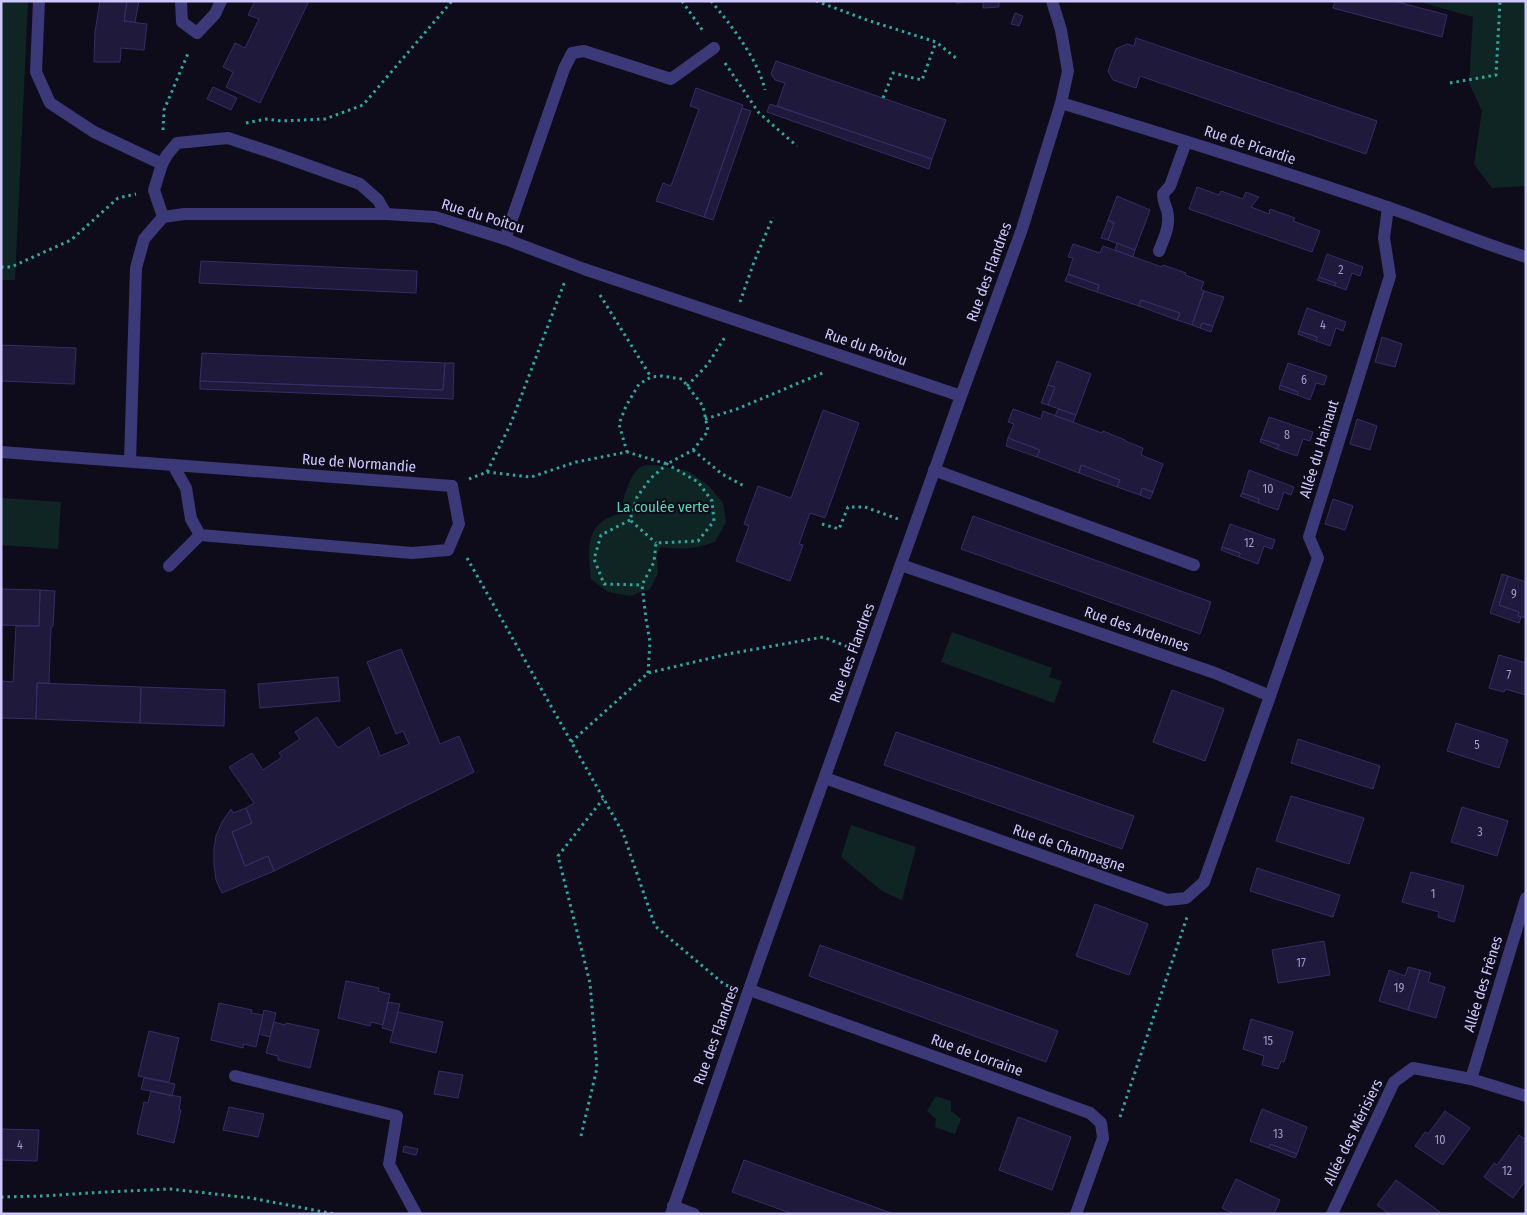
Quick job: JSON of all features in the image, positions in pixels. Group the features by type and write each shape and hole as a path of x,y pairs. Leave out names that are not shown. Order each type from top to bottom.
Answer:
{"street":[{"path":"38,1 36,72 50,103 94,132 162,164"},
{"path":"181,1 182,22 197,33 216,14 222,1"},
{"path":"1052,1 1061,30 1068,71 1062,103"},
{"path":"505,239 564,69 572,53 584,51 671,79 714,48"},
{"name":"Rue de Picardie","path":"1062,103 1388,207 1526,257"},
{"name":"Rue des Flandres","path":"672,1210 934,470 1022,229 1062,103"},
{"path":"130,461 136,268 144,239 163,217 154,190 162,164 177,143 228,138 360,184 378,200 386,214"},
{"path":"1159,251 1168,228 1163,194 1170,186 1186,142"},
{"name":"Allée du Hainaut","path":"1270,696 1318,558 1309,537 1390,276 1384,238 1388,207"},
{"name":"Rue du Poitou","path":"163,217 184,214 386,214 435,217 505,239 584,269 961,396"},
{"name":"Rue de Normandie","path":"1,452 452,486"},
{"path":"173,465 186,488 191,519 200,535"},
{"path":"934,470 1194,565"},
{"path":"169,566 200,535 412,553 448,550 459,524 452,486"},
{"name":"Rue des Ardennes","path":"901,565 1215,673 1270,696"},
{"path":"1186,898 1204,882 1270,696"},
{"name":"Rue de Champagne","path":"825,778 1167,900 1186,898"},
{"name":"Allée des Frênes","path":"1471,1079 1526,898"},
{"name":"Rue de Lorraine","path":"750,990 1090,1113 1101,1124"},
{"name":"Allée des Mérisiers","path":"1332,1214 1394,1082 1413,1068 1471,1079 1526,1096"},
{"path":"235,1076 397,1116 389,1164 416,1214"},
{"path":"1076,1214 1103,1138 1101,1124"},
{"path":"672,1210 694,1214"}],"path":[{"path":"228,138 240,124 266,119 282,121 325,119 363,106 452,1"},
{"path":"682,1 759,112 797,146"},
{"path":"711,1 735,31 765,90"},
{"path":"816,1 936,42 956,58"},
{"path":"1450,83 1496,75 1500,1"},
{"path":"162,164 164,110 197,33"},
{"path":"883,98 893,73 922,80 936,42"},
{"path":"1,267 10,267 71,240 118,198 154,190"},
{"path":"743,295 773,217"},
{"path":"488,472 511,423 572,264"},
{"path":"584,269 651,377"},
{"path":"688,386 708,364 735,320"},
{"path":"705,419 737,409 853,360"},
{"path":"627,452 619,424 626,406 639,384 651,377 662,376 682,379 703,406 708,431 693,450 667,464 650,479 637,497 630,520 601,535 594,560 604,584 642,584"},
{"path":"693,450 722,474 744,486"},
{"path":"452,486 488,472 531,477 576,462 627,452 667,464 698,482 712,501 714,521 698,540 656,543 630,520"},
{"path":"822,524 839,529 848,507 865,507 906,522"},
{"path":"454,536 623,833 655,926 725,985 750,990"},
{"path":"648,673 650,642 642,584 654,562 656,543"},
{"path":"571,742 648,673 728,654 823,636 869,655"},
{"path":"581,1136 596,1068 590,983 558,856 603,799"},
{"path":"1101,1124 1120,1117 1187,919 1186,898"},
{"path":"1,1196 42,1196 170,1189 251,1198 335,1214"}],"green space":[{"path":"1,1 28,1 15,280 1,280"},
{"path":"1417,1 1526,1 1526,186 1492,188 1474,164 1482,111 1469,83 1473,17"},
{"name":"La coulée verte","path":"655,465 688,471 709,486 723,503 726,522 715,542 688,548 661,547 657,553 658,573 650,589 630,596 608,592 591,579 589,548 594,530 608,518 620,514 627,487 638,469 644,466"},
{"path":"1,498 61,502 58,549 1,545"},
{"path":"952,632 1052,668 1049,677 1062,681 1054,703 941,662"},
{"path":"851,825 916,847 902,900 882,891 841,857"},
{"path":"936,1096 951,1101 951,1111 961,1119 955,1134 935,1127 936,1119 927,1111"}],"building":[{"path":"100,1 127,1 124,21 147,24 144,50 121,48 120,62 94,62 95,32"},
{"path":"127,1 139,1 135,22 124,21"},
{"path":"255,1 309,1 260,103 226,87 233,72 223,67 235,43 245,48 259,19 248,15"},
{"path":"956,1 999,1 999,7 983,8 983,2 956,3"},
{"path":"1335,1 1394,1 1447,15 1442,37 1333,8"},
{"path":"1015,13 1023,16 1019,26 1011,24"},
{"path":"1136,38 1377,121 1366,154 1140,76 1136,88 1113,80 1108,71 1116,49 1127,44 1134,46"},
{"path":"776,61 946,120 932,159 777,106 785,83 775,80 771,74"},
{"path":"213,87 237,98 231,110 207,99"},
{"path":"696,88 743,105 704,217 656,201 663,183 671,186 699,109 690,106"},
{"path":"770,104 932,159 929,169 767,112"},
{"path":"742,108 751,111 713,220 704,217"},
{"path":"1197,187 1219,195 1221,191 1243,199 1246,192 1259,197 1251,207 1269,214 1270,209 1295,218 1293,221 1320,231 1312,252 1189,209"},
{"path":"1117,196 1150,210 1135,250 1108,240 1114,223 1108,220"},
{"path":"1108,220 1114,223 1108,240 1101,238"},
{"path":"1117,243 1135,250 1133,257 1115,250"},
{"path":"1073,244 1100,253 1103,246 1162,267 1163,265 1186,273 1185,275 1204,282 1201,289 1204,291 1192,325 1177,320 1180,313 1141,300 1139,306 1097,292 1099,285 1068,274 1073,258 1068,257"},
{"path":"1327,254 1363,267 1360,276 1352,273 1346,290 1335,286 1336,283 1319,277"},
{"path":"201,261 417,271 416,293 199,283"},
{"path":"1068,274 1099,285 1097,292 1065,281"},
{"path":"1319,277 1336,283 1335,286 1317,280"},
{"path":"1204,291 1224,297 1213,326 1202,323 1200,328 1192,325"},
{"path":"1141,300 1180,313 1177,320 1139,306"},
{"path":"1307,308 1346,322 1343,331 1336,328 1330,346 1316,341 1317,337 1299,331"},
{"path":"1202,323 1213,326 1211,332 1200,328"},
{"path":"1299,331 1317,337 1316,341 1298,334"},
{"path":"1382,337 1402,344 1395,367 1375,362"},
{"path":"1,345 76,348 74,384 1,381"},
{"path":"202,353 445,363 443,390 200,381"},
{"path":"1057,361 1091,374 1076,415 1048,405 1055,387 1048,385"},
{"path":"445,363 454,363 453,399 200,389 200,381 443,390"},
{"path":"1288,363 1327,376 1324,385 1316,383 1310,400 1297,395 1298,392 1280,385"},
{"path":"1048,385 1055,387 1048,405 1041,403"},
{"path":"1280,385 1298,392 1297,395 1279,389"},
{"path":"1013,409 1041,419 1043,411 1102,433 1103,431 1143,448 1141,455 1163,464 1153,492 1142,488 1140,495 1117,487 1120,480 1081,465 1079,473 1037,457 1040,450 1008,438 1014,424 1008,422"},
{"path":"1058,409 1076,415 1073,422 1055,416"},
{"path":"823,410 859,423 825,518 810,513 799,544 803,545 790,581 736,561 749,526 744,524 758,486 791,498"},
{"path":"1269,417 1313,432 1310,441 1303,439 1297,456 1277,449 1279,445 1261,439"},
{"path":"1357,419 1377,426 1370,450 1350,444"},
{"path":"1008,438 1040,450 1037,457 1006,446"},
{"path":"1261,439 1279,445 1277,449 1260,442"},
{"path":"1081,465 1120,480 1117,487 1079,473"},
{"path":"1249,470 1294,487 1291,495 1284,492 1278,510 1258,503 1259,499 1242,493"},
{"path":"1142,488 1153,492 1150,499 1140,495"},
{"path":"1242,493 1259,499 1258,503 1240,496"},
{"path":"1333,499 1353,506 1345,530 1325,524"},
{"path":"973,516 1211,602 1200,634 961,549"},
{"path":"1230,524 1275,540 1272,549 1264,546 1258,564 1239,557 1240,553 1222,547"},
{"path":"1222,547 1240,553 1239,557 1221,550"},
{"path":"1502,574 1508,576 1499,605 1519,612 1518,616 1521,617 1519,623 1490,613"},
{"path":"1508,576 1526,582 1526,618 1518,616 1519,612 1499,605"},
{"path":"1,589 40,590 39,626 1,625"},
{"path":"40,590 55,591 53,626 51,627 49,683 37,683 36,719 1,718 1,681 13,682 16,626 39,626"},
{"path":"401,649 440,744 459,736 474,772 274,871 268,856 245,866 232,832 252,823 246,808 254,803 229,767 252,753 263,770 282,757 279,753 300,739 295,732 317,717 338,748 369,727 380,756 409,744 403,731 396,734 367,662"},
{"path":"1499,655 1526,663 1526,695 1505,689 1504,692 1489,688"},
{"path":"338,677 340,701 260,708 258,684"},
{"path":"37,683 141,687 140,723 36,719"},
{"path":"141,687 225,690 224,726 140,723"},
{"path":"1172,690 1224,709 1205,761 1153,742"},
{"path":"1456,723 1508,740 1499,768 1447,751"},
{"path":"896,732 1134,816 1122,849 884,765"},
{"path":"1298,739 1380,766 1373,789 1291,763"},
{"path":"1291,796 1364,818 1349,864 1276,841"},
{"path":"1462,807 1508,821 1497,856 1451,842"},
{"path":"246,808 252,823 232,832 245,866 268,856 274,871 222,893 216,880 214,865 216,836 222,822 231,809 233,813"},
{"path":"1257,868 1340,895 1333,917 1250,891"},
{"path":"1411,872 1464,886 1454,922 1438,917 1439,912 1402,902"},
{"path":"1095,904 1148,924 1129,975 1076,956"},
{"path":"1324,941 1330,975 1278,983 1272,950"},
{"path":"820,945 1058,1031 1046,1062 809,976"},
{"path":"1408,967 1420,970 1408,1010 1379,1001 1389,970 1405,976"},
{"path":"1420,970 1431,973 1428,982 1445,987 1436,1018 1408,1010"},
{"path":"346,981 379,988 378,991 390,994 383,1025 371,1022 370,1026 338,1018"},
{"path":"388,1002 400,1004 393,1031 382,1028"},
{"path":"219,1003 252,1010 251,1013 263,1015 256,1047 244,1044 243,1048 211,1040"},
{"path":"264,1010 276,1013 270,1037 259,1034"},
{"path":"398,1012 443,1022 436,1053 390,1042"},
{"path":"1251,1019 1293,1032 1284,1062 1281,1061 1278,1069 1262,1065 1264,1056 1243,1049"},
{"path":"274,1022 319,1030 310,1068 278,1060 278,1056 266,1053"},
{"path":"149,1031 179,1038 169,1082 138,1076"},
{"path":"439,1071 463,1075 458,1098 434,1094"},
{"path":"144,1078 175,1084 172,1096 141,1089"},
{"path":"151,1091 181,1097 179,1110 181,1110 174,1143 137,1134 144,1102 148,1103"},
{"path":"229,1107 264,1114 258,1137 223,1130"},
{"path":"1262,1109 1307,1127 1297,1154 1270,1144 1269,1148 1250,1141"},
{"path":"1445,1111 1470,1128 1443,1165 1415,1146 1425,1132 1428,1134"},
{"path":"1018,1117 1071,1137 1052,1190 999,1170"},
{"path":"1,1129 39,1130 37,1161 1,1160"},
{"path":"1519,1135 1526,1140 1526,1180 1513,1198 1484,1177 1494,1163 1497,1165"},
{"path":"1270,1144 1297,1154 1295,1158 1269,1148"},
{"path":"404,1146 418,1149 416,1155 403,1152"},
{"path":"744,1160 894,1214 793,1214 732,1192"},
{"path":"1236,1179 1280,1200 1274,1214 1234,1214 1222,1208"},
{"path":"1396,1180 1440,1212 1439,1214 1389,1214 1377,1205"}]}
